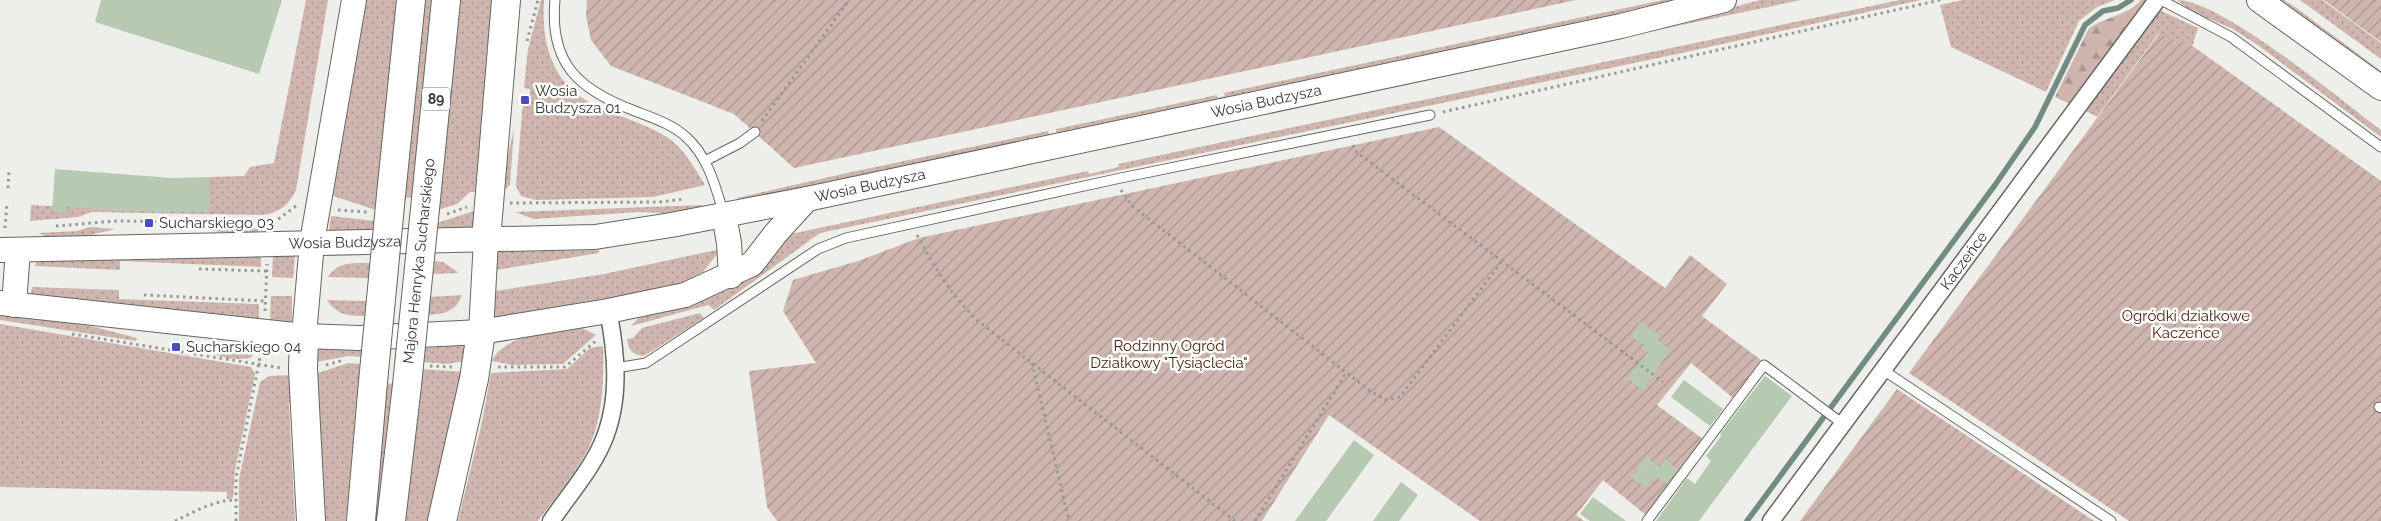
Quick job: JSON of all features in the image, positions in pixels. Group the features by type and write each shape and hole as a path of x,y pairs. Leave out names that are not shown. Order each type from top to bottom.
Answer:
{"highway":[{"name":"89","path":"360,521 411,0"},
{"name":"Majora Henryka Sucharskiego","path":"392,521 446,0"},
{"path":"486,240 506,0"},
{"path":"442,521 474,379 481,332"},
{"path":"304,336 303,369 311,521"}],"street":[{"path":"304,336 312,242 354,0"},
{"name":"Wosia Budzysza","path":"9,239 268,229 312,242 595,237 721,205 807,198 1612,28 1724,0"},
{"name":"Kaczeńce","path":"1771,521 1839,422 1883,370 2157,0"},
{"path":"2259,0 2381,88"},
{"name":"Wosia Budzysza","path":"7,304 304,336 358,338 481,332 685,295 731,276 752,264 807,198"},
{"path":"721,205 729,243 731,276"},
{"path":"7,304 9,239"},
{"path":"481,332 486,240"},
{"path":"551,521 603,443 612,406 616,368 608,310"}],"lane":[{"path":"556,0 554,16 556,41 564,61 575,77 590,90 611,102 668,124 686,137 705,161 721,205"},
{"path":"2161,0 2231,38 2381,147"},
{"path":"616,368 646,363 818,249 846,238 1347,130 1430,115"},
{"path":"705,161 740,143 755,132"},
{"path":"1647,521 1764,365 1839,422"},
{"path":"1883,370 2111,521"}],"path":[{"path":"527,43 538,0"},
{"path":"755,132 849,0"},
{"path":"1430,115 1940,0"},
{"path":"1347,130 1355,151 1663,382"},
{"path":"8,188 9,171"},
{"path":"1116,179 1131,205 1346,372 1386,400 1400,397 1502,261"},
{"path":"507,204 659,202 721,205"},
{"path":"7,203 9,239"},
{"path":"236,521 236,478 260,366 268,229 300,203"},
{"path":"47,226 116,221 224,222"},
{"path":"912,225 943,280 958,301 978,321 1234,521"},
{"path":"0,228 9,239"},
{"path":"136,295 265,301"},
{"path":"1032,363 1069,521"},
{"path":"1255,521 1346,372"},
{"path":"175,521 200,509 227,500 236,500"}],"green space":[{"path":"306,0 328,0 296,190 283,207 263,215 92,212 78,217 30,221 31,205 169,212 209,212 209,177 244,176 250,167 274,163"},
{"path":"367,0 398,0 376,210 333,196"},
{"path":"424,0 433,0 412,198 405,197"},
{"path":"458,0 493,0 479,192 470,192 457,204 438,210"},
{"path":"541,0 544,0 545,34 548,49 560,76 570,88 598,107 663,134 686,155 705,185 653,197 536,200 521,196 516,186 523,101 529,101 530,89 524,88 528,49"},
{"path":"587,0 1576,0 794,168 734,114 611,66 591,40 586,16"},
{"path":"1663,0 1691,0 1014,145 742,200 737,198 1048,131 1049,134 1056,133 1056,129 1217,95 1217,98 1225,96 1224,93"},
{"path":"1760,0 1801,0 1414,81 1716,12"},
{"path":"1900,0 1921,0 1677,54 820,233 714,310 708,305 631,326 642,314 700,299 728,289 739,281 781,236 1088,171 1089,174 1119,167 1118,164"},
{"path":"1963,0 2115,0 2097,7 2079,21 2046,92 1951,47 1940,5"},
{"path":"2141,0 2147,0 2072,105 2055,97 2089,28 2123,13"},
{"path":"2177,0 2197,4 2250,33 2381,130 2381,137 2259,46 2233,29 2191,11"},
{"path":"2278,0 2284,0 2295,7 2381,71 2381,76"},
{"path":"2300,0 2322,0 2381,43 2381,59"},
{"path":"2324,0 2381,0 2381,42"},
{"path":"2159,10 2198,28 2192,47 2158,34 2097,117 2086,111"},
{"name":"Ogródki działkowe Kaczeńce","path":"2159,34 2194,47 2381,181 2381,521 2129,521 1909,373"},
{"name":"Rodzinny Ogród Działkowy \"Tysiąclecia\"","path":"1439,127 1665,288 1690,255 1727,284 1702,316 1761,360 1733,398 1691,363 1657,405 1703,439 1647,516 1603,480 1576,515 1584,521 1480,521 1329,415 1262,521 777,521 767,507 749,371 816,363 783,311 793,280 858,261 919,238"},
{"path":"514,128 510,185 504,190 502,182"},
{"path":"703,205 698,210 683,214 638,212 534,219 515,212"},
{"path":"474,211 473,228 436,229 437,223"},
{"path":"331,216 375,221 374,230 329,230"},
{"path":"90,227 115,229 66,239 47,237 39,233 77,231"},
{"path":"200,228 259,229 258,233 220,232"},
{"path":"721,249 703,272 682,283 660,290 560,309 493,318 496,291 604,274"},
{"path":"599,250 599,253 496,270 496,252"},
{"path":"261,256 261,267 120,261 120,270 35,266 37,260"},
{"path":"273,256 295,256 293,278 272,277"},
{"path":"433,261 443,262 459,273 432,274"},
{"path":"371,263 369,278 328,277 337,268 347,264"},
{"path":"32,287 119,290 119,299 259,304 259,319 36,295 31,293"},
{"path":"462,295 453,309 439,314 428,315 429,297"},
{"path":"271,296 292,296 292,322 270,320"},
{"path":"327,300 367,301 365,316 343,314 335,309"},
{"path":"700,313 704,318 644,356 634,353 629,346 627,339 633,338 642,328"},
{"path":"0,315 87,325 137,338 136,341 0,320"},
{"path":"0,324 251,367 255,374 235,470 233,498 227,499 227,492 0,487"},
{"path":"578,326 596,335 563,364 512,365 492,361 498,352 517,340 556,329"},
{"path":"241,341 257,343 252,357 233,359 212,353 203,345"},
{"path":"467,345 464,361 447,364 423,362 424,348"},
{"path":"603,346 601,402 596,430 585,455 538,521 458,521 482,422 491,373 567,369 590,348"},
{"path":"316,348 362,349 361,357 349,356 316,362"},
{"path":"348,363 360,364 346,521 323,521 315,374"},
{"path":"422,369 464,372 430,521 405,521"},
{"path":"292,375 293,402 289,403 295,521 239,521 239,479 260,382 269,376"},
{"path":"386,383 393,384 378,521 373,521"},
{"path":"1897,389 2094,521 1800,521"}],"building":[{"path":"101,0 282,0 259,74 95,22"},
{"path":"55,169 172,178 209,177 209,212 66,207 66,213 52,212"},
{"path":"1640,322 1660,335 1657,339 1670,350 1643,390 1627,378 1648,352 1641,348 1644,344 1631,337"},
{"path":"1765,376 1792,396 1699,521 1656,521 1687,478 1695,484 1711,461 1706,456 1722,435 1720,434"},
{"path":"1684,380 1723,409 1710,426 1671,397"},
{"path":"1354,440 1374,455 1326,521 1295,521"},
{"path":"1647,457 1659,467 1665,459 1678,470 1667,484 1655,476 1646,488 1632,478"},
{"path":"1401,482 1418,495 1399,521 1373,521"},
{"path":"1593,497 1626,521 1590,521 1580,514"}],"waterway":[{"path":"1747,521 1995,185 2035,127 2085,25 2103,11 2118,8 2131,0"}],"place":[{"name":"Wosia Budzysza 01","path":"525,100"},
{"name":"Sucharskiego 03","path":"149,223"},
{"name":"Sucharskiego 04","path":"176,347"}]}
